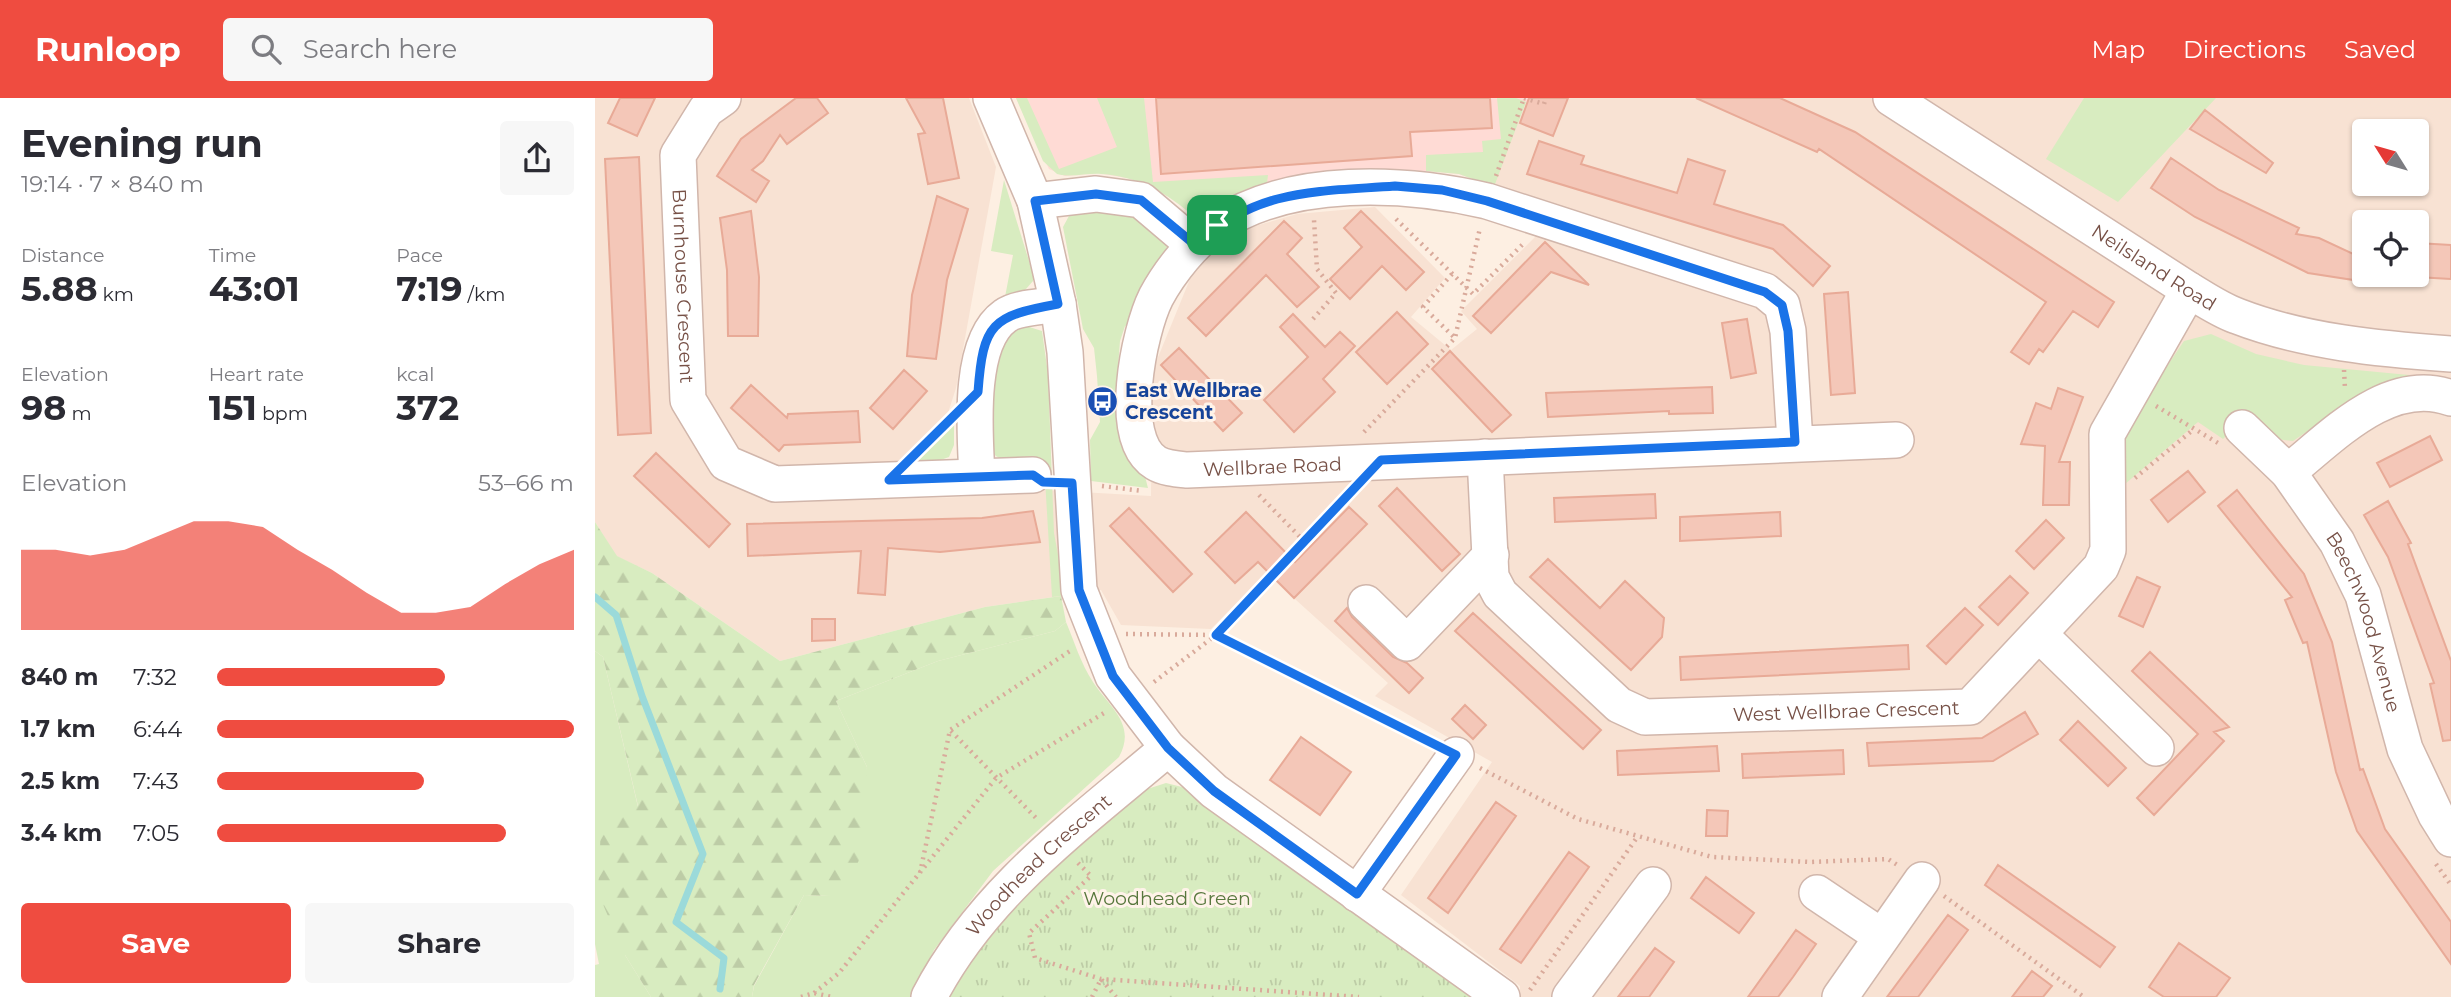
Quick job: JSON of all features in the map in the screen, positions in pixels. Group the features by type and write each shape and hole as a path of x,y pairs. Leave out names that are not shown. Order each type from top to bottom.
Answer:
{"street":[{"name":"Burnhouse Crescent","path":"723,98 706,110 678,155 688,400 726,463 775,484 1033,475"},
{"path":"991,98 1035,201 1058,304 1065,352 1079,590 1113,676 1168,748 1214,791 1264,830 1502,997"},
{"name":"Neilsland Road","path":"1891,98 2189,290 2235,316 2294,334 2451,354"},
{"path":"1163,466 1137,439 1133,416 1139,347 1156,297 1194,244 1217,225 1250,207 1295,193 1395,186 1442,190 1487,201 1745,283 1765,292 1782,305 1788,331 1795,442"},
{"path":"1035,201 1096,194 1141,200 1194,244"},
{"name":"West Wellbrae Crescent","path":"1485,457 1491,577 1500,594 1619,705 1645,717 1970,707 2101,567 2108,550 2107,434 2189,290"},
{"path":"977,476 975,424 980,358 990,333 1005,315 1058,304"},
{"path":"2288,472 2346,426 2383,401 2414,395 2451,398"},
{"name":"Beechwood Avenue","path":"2233,438 2288,472 2337,542 2363,595 2405,749 2436,815 2441,849"},
{"name":"Wellbrae Road","path":"1163,466 1233,468 1795,442 1896,440"},
{"path":"1366,603 1407,643 1491,555"},
{"path":"2040,635 2156,748"},
{"name":"Woodhead Crescent","path":"929,997 947,966 993,903 1051,846 1168,748"},
{"path":"1357,894 1456,755"},
{"path":"1840,997 1922,880"},
{"path":"1570,997 1653,886"},
{"path":"1817,893 1881,936"}],"path":[{"path":"1335,463 1455,338 1487,201 1524,98 1543,104 1546,98"},
{"path":"1366,188 1473,294 1547,220"},
{"path":"1312,192 1318,269 1336,293 1313,319"},
{"path":"1452,274 1423,307 1455,338"},
{"path":"2343,341 2346,426"},
{"path":"2131,391 2195,429 2233,438"},
{"path":"889,480 978,392"},
{"path":"2108,501 2195,429"},
{"path":"1150,685 1216,635 1381,460"},
{"path":"1072,483 1158,492 1163,466"},
{"path":"1233,468 1305,542"},
{"path":"920,873 950,730 1096,634 1216,635 1578,819 1712,857 1810,862 1888,859 1922,880 2084,997"},
{"path":"801,997 814,993 839,973 996,778 1111,709"},
{"path":"950,730 1042,824"},
{"path":"1525,997 1638,836"},
{"path":"2441,849 2451,885"},
{"path":"1075,860 1091,876 1029,933 1035,958 1101,979 1356,997"},
{"path":"1092,997 1101,979"},
{"path":"1101,979 1115,997"},
{"path":"814,993 832,997"}],"shaded area":[{"path":"595,98 969,98 996,167 956,388 948,413 895,467 885,499 962,497 1045,490 1151,496 1152,372 1190,279 1217,246 1248,228 1297,214 1375,207 1445,278 1411,317 1451,350 1477,329 1461,311 1535,237 1547,206 1494,187 1526,102 1546,108 1551,98 2451,98 2451,997 1520,997 1520,986 1401,895 1492,762 1375,696 1388,683 1266,573 1211,629 1121,625 1101,590 985,607 780,661 652,573 616,556 595,522"},
{"path":"1016,98 1537,98 1526,102 1494,187 1459,174 1426,171 1268,183 1249,188 1194,217 1177,201 1133,179 1098,173 1065,176 1049,169"}],"green space":[{"path":"1016,98 1027,98 1059,169 1117,147 1097,98 1144,98 1153,182 1268,175 1267,183 1249,188 1194,217 1163,193 1127,178 1101,174 1057,174 1043,161"},
{"path":"1497,98 1516,98 1526,102 1494,187 1459,174 1426,171 1426,155 1483,152 1482,141 1501,139"},
{"path":"2084,98 2216,98 2118,202 2046,159"},
{"path":"1004,180 1033,274 1033,281 1019,297 1005,297 1013,255 991,251"},
{"path":"1126,208 1166,242 1167,249 1133,323 1125,326 1120,341 1116,394 1125,400 1148,488 1091,481 1090,440 1100,422 1094,348 1083,329 1063,227 1070,214"},
{"path":"1020,324 1042,331 1048,374 1054,533 1064,587 1061,596 1052,597 1045,479 996,456 990,448 987,435 991,382 999,340"},
{"path":"2211,334 2256,354 2304,365 2451,379 2451,387 2337,411 2293,441 2276,439 2248,414 2223,439 2198,422 2125,484 2121,434 2184,341"},
{"path":"954,420 954,445 949,457 935,462 913,461"},
{"path":"595,522 617,556 652,573 780,661 985,607 1061,596 1066,622 1055,631 938,661 836,701 867,767 862,854 847,885 829,896 804,895 754,985 752,997 651,997 625,955 598,893 601,825 638,806 603,657 595,651"},
{"path":"1066,622 1089,675 1123,725 1124,745 1119,757 993,871 934,950 911,997 752,997 754,986 804,895 829,896 867,767 836,701 938,661 1055,631"},
{"path":"595,651 603,657 638,807 625,955 651,997 595,997 595,965 599,964 595,944"},
{"name":"Woodhead Green","path":"1166,783 1190,789 1473,997 945,997 954,980 1030,887 1141,791"}],"building":[{"path":"620,98 655,98 637,136 608,123"},
{"path":"796,98 817,98 828,113 787,144 780,135 763,161 752,170 769,181 756,202 717,176 741,139"},
{"path":"906,98 943,98 959,178 928,184 918,134 925,133"},
{"path":"1156,98 1490,98 1492,128 1410,132 1412,156 1161,174"},
{"path":"1529,98 1568,98 1553,136 1520,123"},
{"path":"1696,98 1780,98 1855,132 2114,302 2098,327 2073,311 2043,352 2039,349 2029,364 2011,352 2046,302 1819,149 1817,152"},
{"path":"2205,110 2273,163 2266,173 2190,129"},
{"path":"1539,141 1584,156 1581,164 1677,193 1688,159 1725,171 1714,204 1783,225 1830,266 1813,286 1773,249 1527,174"},
{"path":"639,157 651,433 618,435 605,159"},
{"path":"2171,158 2219,190 2299,228 2296,234 2319,238 2352,253 2352,280 2308,273 2195,217 2151,188"},
{"path":"937,196 968,209 947,280 936,359 907,356 912,295"},
{"path":"751,211 759,277 758,336 728,336 727,270 720,218"},
{"path":"1361,211 1424,272 1406,290 1382,266 1350,299 1330,279 1362,247 1344,228"},
{"path":"1284,221 1302,238 1287,254 1319,287 1297,307 1266,275 1206,336 1188,318"},
{"path":"1545,242 1589,285 1551,272 1491,333 1473,316"},
{"path":"2429,244 2451,245 2451,279 2429,278"},
{"path":"1848,292 1855,393 1831,395 1824,294"},
{"path":"1397,312 1428,344 1387,384 1356,352"},
{"path":"1293,314 1325,347 1340,332 1355,346 1323,379 1335,392 1294,432 1264,400 1308,357 1280,327"},
{"path":"1747,319 1756,373 1731,378 1722,323"},
{"path":"1179,348 1242,413 1223,431 1161,365"},
{"path":"1450,351 1511,415 1492,432 1432,369"},
{"path":"904,370 927,391 893,429 870,408"},
{"path":"751,385 787,418 788,414 858,411 860,442 784,445 779,451 731,408"},
{"path":"1712,387 1713,413 1669,414 1669,411 1548,417 1546,393"},
{"path":"2058,388 2083,397 2059,462 2070,462 2069,505 2043,505 2045,446 2021,444 2036,403 2051,409"},
{"path":"2430,436 2442,460 2390,487 2377,463"},
{"path":"656,453 730,524 709,547 634,476"},
{"path":"2188,471 2205,492 2168,522 2151,500"},
{"path":"1397,488 1460,554 1442,571 1379,506"},
{"path":"2237,490 2304,574 2332,642 2360,770 2363,769 2385,829 2451,922 2451,964 2357,831 2336,772 2307,642 2303,643 2285,600 2292,597 2218,506"},
{"path":"1655,494 1656,518 1555,522 1554,498"},
{"path":"2388,501 2411,543 2408,544 2451,661 2451,740 2443,741 2430,684 2434,683 2388,557 2364,515"},
{"path":"1349,507 1367,524 1294,598 1258,562 1235,583 1205,552 1246,512 1295,562"},
{"path":"1129,508 1192,574 1173,592 1110,526"},
{"path":"1033,511 1040,542 940,552 888,548 885,595 858,593 861,551 748,556 747,524 982,518"},
{"path":"1780,512 1781,536 1680,541 1680,517"},
{"path":"2046,520 2064,538 2034,569 2016,551"},
{"path":"1548,559 1600,608 1625,581 1664,618 1662,637 1631,670 1530,577"},
{"path":"2010,576 2028,593 1998,625 1979,607"},
{"path":"2137,577 2160,587 2143,627 2119,616"},
{"path":"1347,608 1352,617 1393,657 1407,663 1423,678 1409,693 1335,621"},
{"path":"1965,608 1983,625 1946,664 1927,646"},
{"path":"1473,613 1601,730 1583,749 1455,631"},
{"path":"812,619 835,619 835,640 812,641"},
{"path":"1908,645 1909,669 1681,680 1680,657"},
{"path":"2150,652 2229,727 2214,732 2224,741 2154,815 2137,798 2198,734 2132,671"},
{"path":"1465,705 1486,725 1473,739 1452,719"},
{"path":"2025,712 2038,734 1993,761 1869,766 1867,743 1982,738"},
{"path":"2078,721 2126,768 2108,786 2060,740"},
{"path":"1301,737 1351,772 1320,815 1270,780"},
{"path":"1717,746 1719,771 1618,775 1617,751"},
{"path":"1843,750 1844,774 1743,778 1742,754"},
{"path":"1496,802 1516,816 1448,913 1428,898"},
{"path":"1707,810 1728,811 1727,836 1706,836"},
{"path":"1569,852 1589,867 1521,963 1500,949"},
{"path":"1998,865 2115,947 2100,967 1985,885"},
{"path":"1706,877 1754,913 1739,933 1691,898"},
{"path":"1948,915 1968,930 1918,997 1887,997"},
{"path":"1796,930 1816,944 1793,977 1778,997 1748,997"},
{"path":"2179,943 2230,978 2216,997 2164,997 2149,987"},
{"path":"1655,948 1674,962 1649,997 1618,997"},
{"path":"2032,971 2052,986 2043,997 2012,997"}],"waterway":[{"path":"595,597 616,615 642,696 703,854 676,922 724,958 720,989"}],"place":[{"name":"East Wellbrae Crescent","path":"1102,401"}],"route":[{"path":"1395,186 1442,190 1493,203 1745,283 1765,292 1782,305 1788,331 1795,442 1381,460 1216,635 1456,755 1357,894 1264,830 1214,791 1168,748 1113,676 1079,590 1072,483 1043,482 1033,475 889,480 978,392 980,358 990,333 1005,315 1058,304 1035,201 1096,194 1141,200 1194,244 1217,225 1250,207 1295,193 1395,186"}]}
